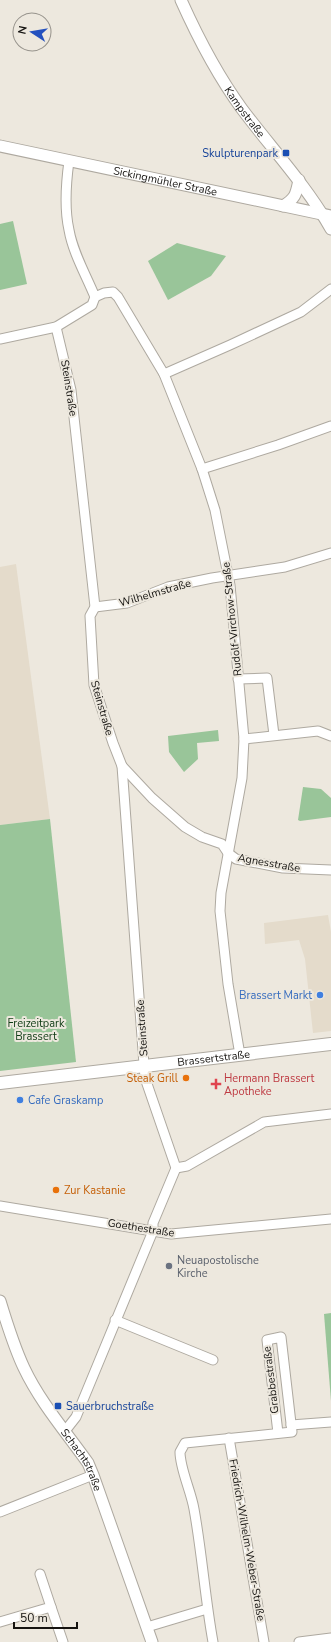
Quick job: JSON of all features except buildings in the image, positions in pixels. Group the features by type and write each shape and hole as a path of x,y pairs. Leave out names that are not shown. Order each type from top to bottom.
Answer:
{"main road":[{"name":"Brassertstraße","path":"0,1083 331,1044"}],"street":[{"name":"Kampstraße","path":"181,0 218,72 242,109 327,215 331,229"},
{"name":"Sickingmühler Straße","path":"0,146 327,215"},
{"path":"0,339 56,327 92,305 95,296 79,261 68,230 66,198 69,161"},
{"path":"283,206 295,197 299,180"},
{"path":"164,374 301,312 331,290"},
{"name":"Rudolf-Virchow-Straße","path":"95,296 113,292 118,297 164,374 202,469 215,510 228,577 244,739 242,778 221,893 220,911 228,984 240,1055"},
{"name":"Steinstraße","path":"56,327 71,390 95,607 90,616 94,685 122,766 145,1078 176,1168"},
{"path":"202,469 278,446 331,426"},
{"name":"Wilhelmstraße","path":"95,607 127,603 168,587 212,578 228,577 285,567 331,553"},
{"path":"238,679 267,678 274,735"},
{"path":"244,739 318,731 331,736"},
{"name":"Agnesstraße","path":"122,766 174,818 202,838 222,844 228,854 236,860 283,868 331,870"},
{"path":"65,1431 76,1417 153,1231 153,1223 176,1168 187,1166 264,1122 331,1114"},
{"name":"Goethestraße","path":"0,1206 178,1234 331,1219"},
{"name":"Schachtstraße","path":"0,1301 10,1336 24,1369 39,1395 88,1463 152,1642"},
{"path":"115,1320 213,1360"},
{"name":"Grabbestraße","path":"278,1433 267,1340 280,1337 291,1429"},
{"path":"213,1642 207,1609 202,1559 194,1507 180,1456 182,1448 185,1443 278,1433 291,1429 331,1422"},
{"name":"Friedrich-Wilhelm-Weber-Straße","path":"229,1438 264,1642"},
{"path":"0,1512 93,1475"},
{"path":"40,1574 64,1642"},
{"path":"0,1622 51,1607"},
{"path":"147,1627 207,1609"},
{"path":"299,1642 331,1638"}],"shaded area":[{"path":"16,564 50,819 0,825 0,567"},
{"name":"Brassert Markt","path":"328,915 331,932 331,1031 313,1033 305,959 299,940 265,944 264,923"}],"green space":[{"path":"13,221 27,284 0,290 0,224"},
{"path":"177,243 226,256 211,276 168,300 148,261"},
{"path":"218,730 219,741 197,743 198,759 184,772 169,752 168,736"},
{"path":"303,787 321,789 331,798 331,817 298,820"},
{"name":"Freizeitpark Brassert","path":"50,819 76,1062 0,1071 0,825"},
{"path":"331,1313 331,1401 324,1314"}],"place":[{"name":"Skulpturenpark","path":"286,153"},
{"name":"Brassert Markt","path":"320,995"},
{"name":"Steak Grill","path":"186,1078"},
{"name":"Hermann Brassert Apotheke","path":"216,1084"},
{"name":"Cafe Graskamp","path":"20,1100"},
{"name":"Zur Kastanie","path":"56,1190"},
{"name":"Neuapostolische Kirche","path":"169,1266"},
{"name":"Sauerbruchstraße","path":"58,1406"}]}
